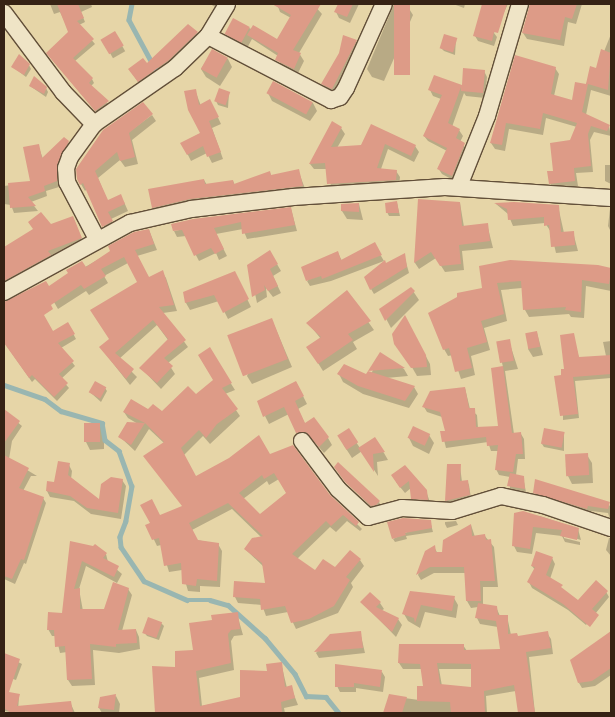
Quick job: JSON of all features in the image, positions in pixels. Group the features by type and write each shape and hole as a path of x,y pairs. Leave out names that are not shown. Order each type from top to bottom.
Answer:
{"street":[{"path":"97,239 67,182 66,168 94,124 174,68 208,36 227,4"},
{"path":"208,36 332,100 340,97 346,88 384,4"},
{"path":"459,186 487,116 520,4"},
{"path":"4,13 63,92 94,124"},
{"path":"4,292 97,239 130,223 230,203 459,186 611,198"},
{"path":"302,441 338,489 368,516 402,508 452,511 500,496 543,505 611,528"}],"building":[{"path":"57,4 78,4 84,18 77,21 94,39 73,58 93,78 89,83 109,101 95,111 46,53 68,32"},
{"path":"272,4 321,4 293,50 301,53 294,69 275,60 278,53 247,35 253,25 277,39 291,15"},
{"path":"338,4 353,4 347,17 334,12"},
{"path":"394,4 410,4 410,75 394,75"},
{"path":"482,4 507,4 498,33 494,32 492,41 473,36"},
{"path":"530,4 577,4 572,19 565,17 560,40 522,33"},
{"path":"233,18 250,27 241,43 225,34"},
{"path":"188,24 198,32 169,60 138,82 128,69 143,58 147,63"},
{"path":"115,31 124,46 109,54 100,40"},
{"path":"444,34 457,38 453,52 440,48"},
{"path":"343,35 357,40 332,89 321,84 339,53"},
{"path":"212,49 228,58 217,78 201,69"},
{"path":"601,49 611,53 608,90 588,84 582,112 610,125 607,131 591,126 588,134 591,166 574,168 575,181 549,184 547,171 553,171 550,143 570,140 577,123 543,113 540,129 506,123 502,145 490,143 515,55 556,67 551,94 572,100 575,82 586,84 590,66 596,68"},
{"path":"19,54 30,64 24,75 11,67"},
{"path":"463,68 485,70 483,93 461,91 461,87 448,123 460,129 456,138 465,143 452,176 437,169 447,148 423,136 442,95 428,90 434,75 462,85"},
{"path":"34,76 47,87 44,94 29,86"},
{"path":"273,81 313,102 306,114 266,93"},
{"path":"219,88 230,92 225,105 214,101"},
{"path":"196,89 199,105 210,99 219,117 209,121 221,152 207,157 203,146 187,155 180,143 200,133 188,110 184,91"},
{"path":"143,102 153,114 129,133 135,157 120,161 117,152 95,171 108,200 121,194 125,204 108,212 113,221 102,227 83,183 80,185 77,179 76,169 103,130"},
{"path":"332,121 342,127 331,147 361,145 371,124 416,145 411,156 385,144 377,168 397,170 396,180 327,184 325,163 309,164"},
{"path":"64,137 69,141 57,165 57,181 44,186 45,191 28,197 36,206 10,208 8,183 30,181 23,147 39,144 42,158"},
{"path":"299,169 303,186 190,199 152,208 148,189 204,179 205,184 233,180 234,184 270,171 271,175"},
{"path":"418,199 460,202 462,226 488,223 490,241 459,245 461,264 440,266 431,252 414,263"},
{"path":"397,201 399,213 386,213 385,203"},
{"path":"514,202 559,205 561,232 574,231 575,245 551,247 549,225 544,226 544,217 508,220 507,209 494,203"},
{"path":"359,203 359,212 341,211 341,204"},
{"path":"291,207 295,225 242,234 241,222 214,228 224,249 215,254 211,248 194,256 182,230 173,231 171,224 193,219"},
{"path":"41,212 51,224 73,216 82,238 48,251 51,255 4,281 4,247 33,229 28,222"},
{"path":"149,229 154,244 135,250 149,277 163,270 174,305 159,307 186,340 164,358 173,366 157,383 139,368 168,339 153,320 115,353 134,369 126,379 99,347 109,339 90,310 137,282 124,257 101,269 106,276 84,289 81,285 51,305 53,309 44,315 53,331 68,322 75,334 58,343 74,361 59,374 68,383 54,397 32,375 29,378 4,343 4,302 46,281 49,286 68,273 66,270 82,261 86,267 110,251 108,246 134,232"},
{"path":"375,242 382,255 322,279 321,276 306,281 301,267 338,251 341,260"},
{"path":"270,250 278,264 270,269 278,286 268,291 264,285 265,290 252,297 247,265"},
{"path":"405,253 407,267 370,290 364,277 385,260 386,263"},
{"path":"510,260 598,265 611,268 609,284 582,280 581,312 565,310 566,307 523,310 521,281 497,283 504,314 481,321 487,342 467,348 472,368 455,372 449,348 443,350 428,313 457,297 457,293 482,288 479,266"},
{"path":"235,271 249,299 223,313 214,295 185,303 183,292"},
{"path":"411,287 415,291 385,321 379,309"},
{"path":"347,290 371,321 348,334 353,340 318,364 306,347 321,337 306,323"},
{"path":"405,315 426,355 427,367 411,368 394,344 392,334"},
{"path":"272,318 288,359 243,376 227,335"},
{"path":"537,331 540,347 528,349 525,333"},
{"path":"574,333 579,357 611,355 611,374 573,377 578,414 560,416 554,376 561,375 561,369 564,369 560,335"},
{"path":"510,339 514,361 500,363 496,341"},
{"path":"210,347 232,383 222,388 238,409 217,424 206,438 199,430 181,448 196,476 229,458 259,435 270,454 293,445 330,495 359,522 356,526 343,515 331,526 326,521 292,554 315,570 323,559 335,567 350,550 361,559 346,577 350,580 334,606 309,619 291,623 285,606 261,610 260,599 233,597 234,581 265,583 262,563 244,549 252,538 263,536 228,503 189,523 198,540 219,543 217,581 197,579 196,586 182,584 181,563 164,566 159,538 152,540 145,525 150,523 140,505 152,499 160,515 182,506 143,456 164,442 145,423 123,412 131,399 148,409 153,404 162,411 188,386 196,394 213,380 198,355","holes":["274,473 286,493 260,514 239,493 262,475 264,479"]},
{"path":"380,352 405,368 368,371"},
{"path":"344,364 366,374 368,371 415,386 405,401 358,386 337,374"},
{"path":"503,366 512,433 521,432 523,454 516,454 513,472 495,470 498,445 487,446 486,437 442,442 440,431 445,431 440,412 422,407 430,391 465,387 469,408 475,408 476,427 498,426 491,368"},
{"path":"95,381 106,387 100,399 89,392"},
{"path":"296,381 304,396 295,401 305,423 314,417 329,437 319,447 306,432 296,433 284,407 263,417 257,401"},
{"path":"4,409 20,421 4,443"},
{"path":"127,422 145,423 131,445 118,437"},
{"path":"84,423 100,423 100,442 84,442"},
{"path":"413,426 430,434 425,446 408,438"},
{"path":"349,428 358,442 347,450 337,436"},
{"path":"544,428 565,432 562,448 541,444"},
{"path":"375,437 385,452 373,454 374,472 358,448"},
{"path":"588,453 589,475 566,476 565,454"},
{"path":"4,455 29,468 19,488 44,497 24,560 21,559 12,579 4,576"},
{"path":"58,461 70,463 68,475 99,499 101,484 111,477 123,479 118,513 87,508 70,496 46,491 47,481 54,482"},
{"path":"338,462 380,501 376,505 371,506 345,482 334,467"},
{"path":"447,464 461,464 460,481 468,480 470,495 445,501"},
{"path":"405,465 427,490 428,500 411,499 409,481 400,488 391,475"},
{"path":"510,473 524,476 525,489 507,486"},
{"path":"535,479 610,502 608,509 588,506 587,509 533,493"},
{"path":"523,511 579,528 577,540 560,536 562,530 533,527 530,549 512,546 514,513"},
{"path":"403,518 431,520 432,528 405,533 406,535 392,539 387,522"},
{"path":"471,524 472,536 485,534 486,540 491,539 495,581 480,581 481,601 466,601 464,567 430,567 416,575 425,551 435,545 436,552 442,552 443,540"},
{"path":"70,541 93,546 95,544 107,553 103,558 119,566 114,577 82,561 74,589 80,588 80,609 104,609 113,582 129,588 118,630 136,629 137,643 116,644 116,647 90,644 92,679 67,680 65,646 55,647 54,630 47,630 48,612 62,613"},
{"path":"536,551 553,557 546,575 563,585 561,587 578,600 596,580 608,591 592,609 599,615 590,627 563,604 527,582 535,567 531,566"},
{"path":"410,591 455,596 452,611 421,605 415,623 414,618 402,614"},
{"path":"370,592 381,602 376,607 399,618 392,632 360,602"},
{"path":"478,603 497,606 498,615 508,615 508,634 517,633 518,636 548,631 551,648 526,652 535,713 518,713 514,685 484,691 485,713 451,713 450,702 417,701 417,686 423,686 420,664 398,663 399,644 464,644 464,650 500,649 496,621 475,618","holes":["437,663 471,664 471,687 440,684"]},
{"path":"238,612 240,629 231,630 228,634 231,663 196,671 200,706 240,697 240,670 267,671 266,664 282,662 285,687 292,685 295,698 281,702 282,712 155,713 152,666 175,667 175,651 193,650 189,623 212,620 211,615"},
{"path":"148,617 162,622 156,638 142,633"},
{"path":"361,631 363,648 314,652 330,634"},
{"path":"611,631 611,668 592,681 578,683 570,660"},
{"path":"4,653 20,659 9,692 20,694 17,706 71,701 73,713 11,713 4,708"},
{"path":"335,664 382,670 380,687 354,683 354,687 335,687"},
{"path":"116,694 114,710 98,708 100,697"},
{"path":"389,694 407,697 402,713 383,713"}],"waterway":[{"path":"132,4 129,20 157,72"},
{"path":"4,385 45,399 61,411 102,423 105,440 119,451 132,486 126,521 120,537 121,547 144,581 187,600 210,600 228,605 265,638 295,674 306,696 326,697 339,713"}]}
